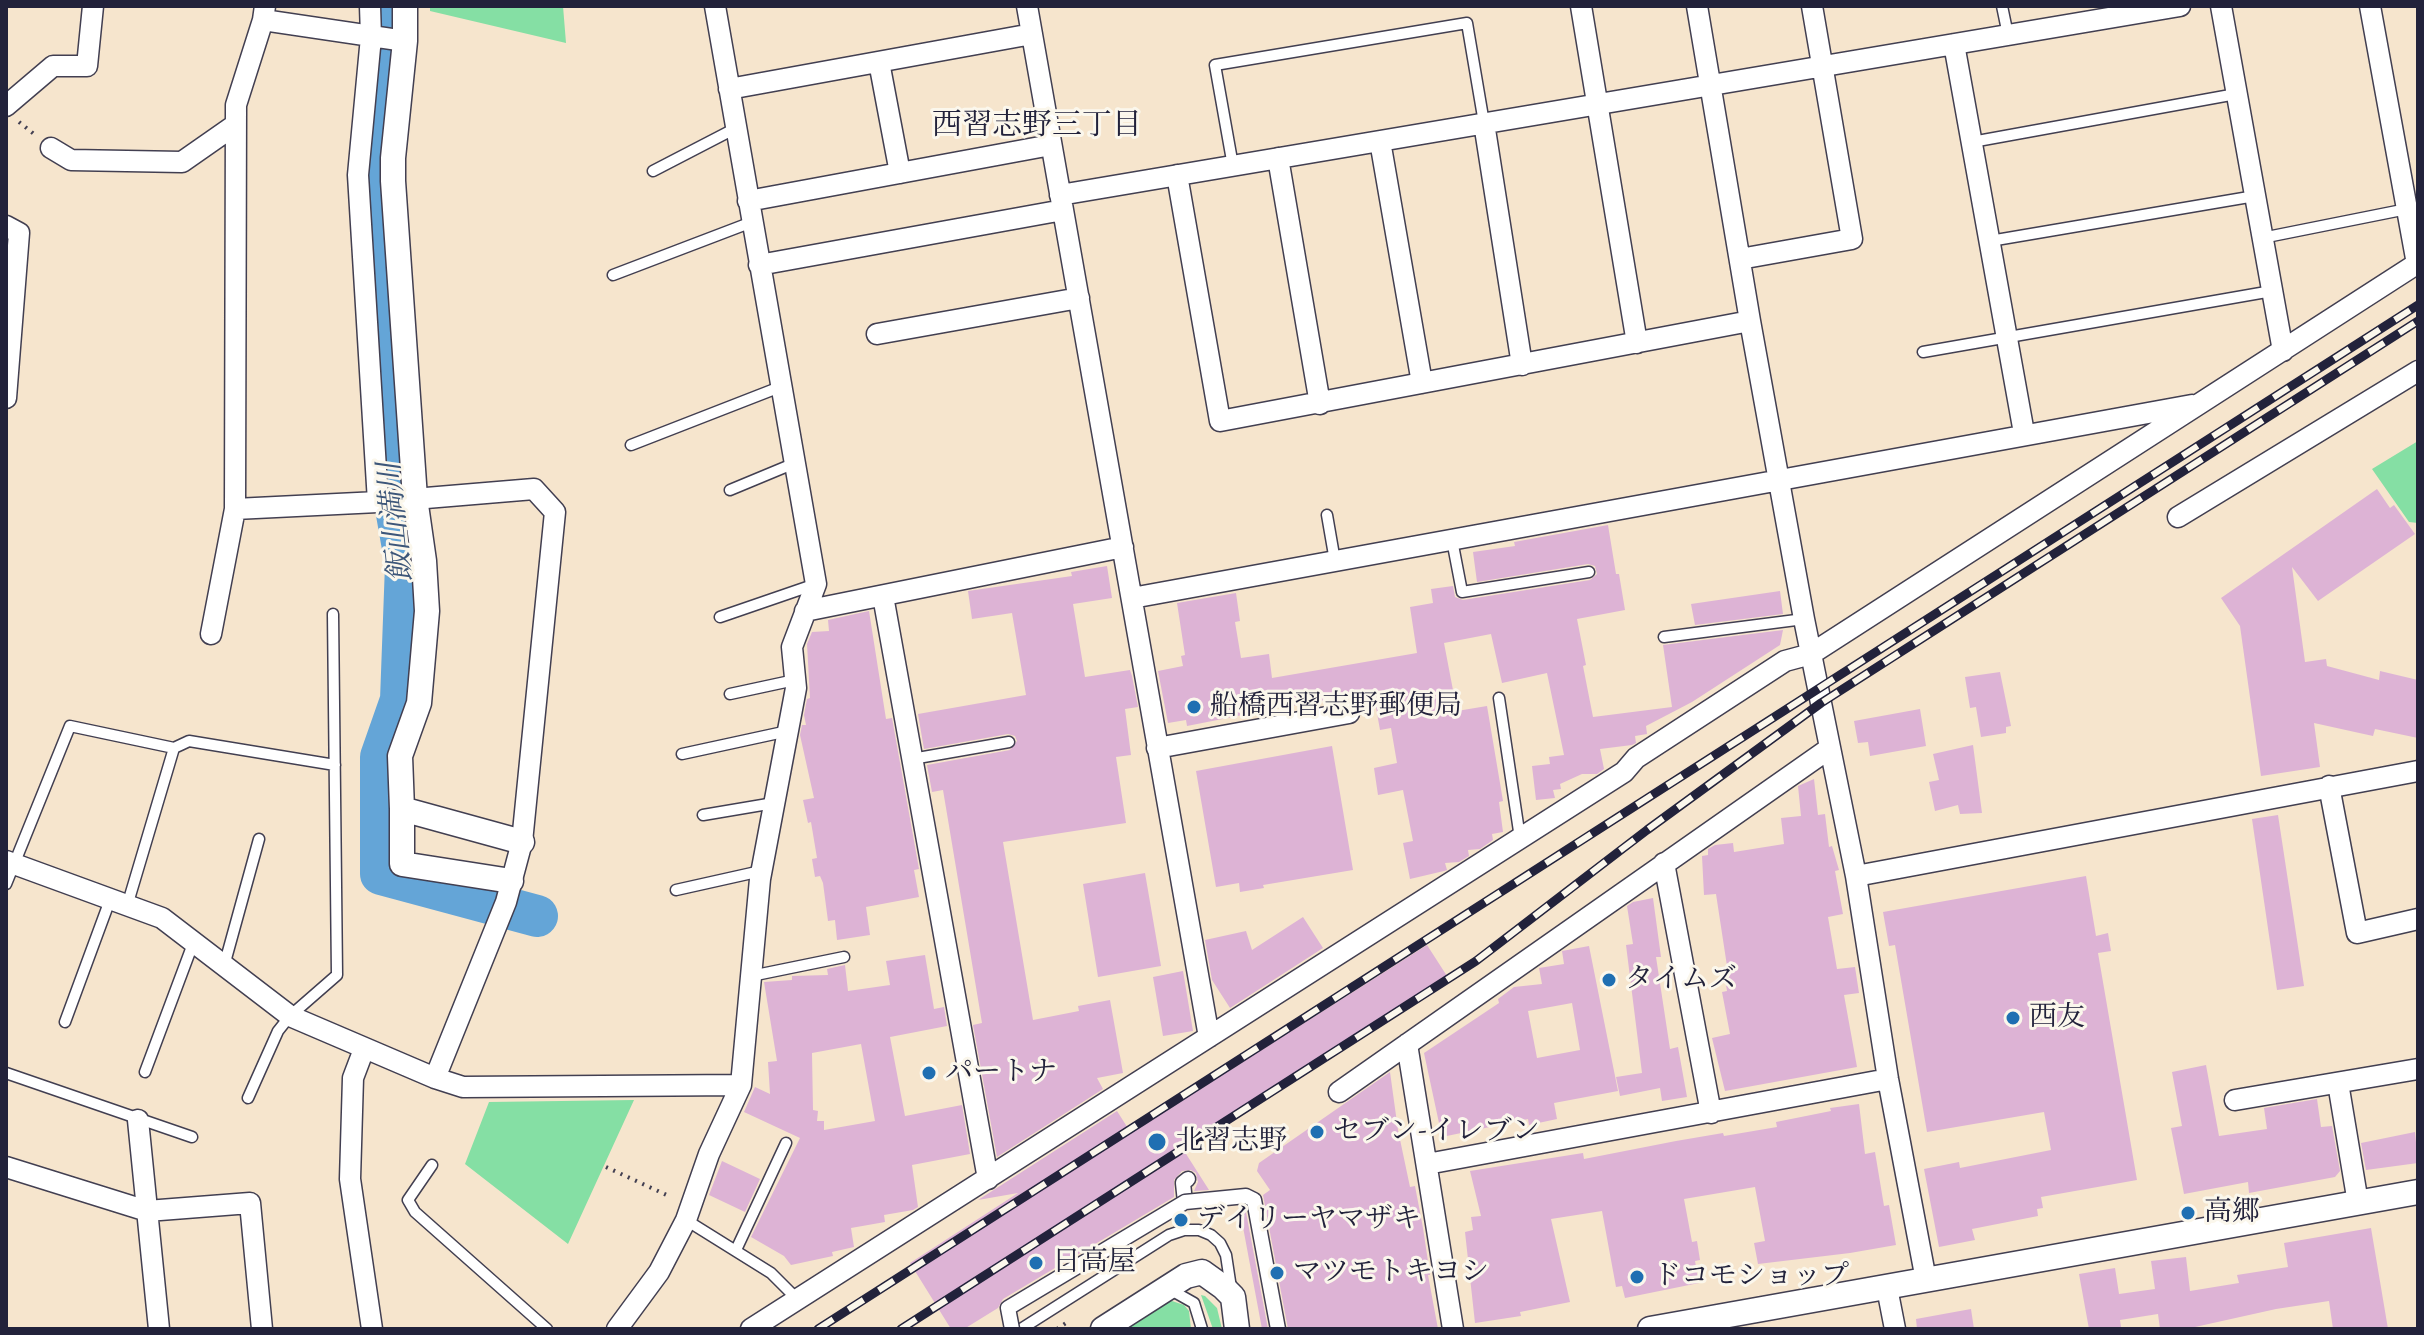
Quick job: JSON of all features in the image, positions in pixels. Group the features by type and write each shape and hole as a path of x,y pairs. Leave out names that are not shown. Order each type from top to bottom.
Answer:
{"street":[{"path":"11,111 53,66 87,66 93,6"},
{"path":"370,6 388,39 409,499 424,561 427,611 419,703 400,756 402,864 505,900"},
{"path":"378,502 358,175 388,39 405,6"},
{"path":"617,1329 659,1272 688,1214 709,1154 741,1085 761,871 795,680 792,647 816,584 715,6"},
{"path":"1027,6 1209,1037"},
{"path":"1581,6 1637,343"},
{"path":"1697,6 1750,321 1804,619 1856,876 1888,1079 1926,1280"},
{"path":"1740,259 1852,239 1812,6"},
{"path":"759,265 1062,203 1177,175 2008,35 2111,12 2180,6"},
{"path":"2221,6 2283,351"},
{"path":"751,1329 1624,772 1636,758 1785,661 1811,654 2417,264 2370,6"},
{"path":"211,634 235,509 236,105 264,13 388,39"},
{"path":"729,89 1032,34"},
{"path":"1954,44 2024,433"},
{"path":"879,62 900,173"},
{"path":"1484,123 1522,365"},
{"path":"51,148 71,160 182,162 235,125"},
{"path":"1380,141 1422,383"},
{"path":"748,201 1051,145"},
{"path":"1278,158 1320,404"},
{"path":"1177,175 1220,421 1750,321"},
{"path":"6,226 19,233 6,398"},
{"path":"877,334 1079,298"},
{"path":"2178,517 2418,371"},
{"path":"1132,598 2200,403"},
{"path":"235,509 378,502 534,489 555,512 522,842 505,900 435,1078"},
{"path":"805,611 1123,547"},
{"path":"883,596 988,1179"},
{"path":"1157,748 1349,713"},
{"path":"1339,1092 1830,748"},
{"path":"1856,876 2418,771"},
{"path":"2329,786 2357,933 2418,919"},
{"path":"402,809 522,842"},
{"path":"10,862 162,918 290,1016 364,1049 463,1087 741,1085"},
{"path":"1664,863 1711,1113"},
{"path":"1407,1044 1453,1329"},
{"path":"364,1049 353,1078 350,1179 372,1329"},
{"path":"2235,1100 2418,1069"},
{"path":"1427,1164 1888,1079"},
{"path":"2338,1083 2358,1203"},
{"path":"138,1120 159,1329"},
{"path":"6,1167 147,1211 250,1203 262,1329"},
{"path":"1185,1202 1183,1183 1188,1179"},
{"path":"1650,1329 2418,1192"},
{"path":"1012,1329 1008,1308 1087,1257 1185,1202 1246,1196 1254,1200 1278,1329"},
{"path":"1103,1329 1186,1276 1202,1272 1233,1297 1237,1329"},
{"path":"1887,1288 1895,1329"}],"lane":[{"path":"2002,6 2008,35"},
{"path":"1233,166 1215,65 1467,23 1484,123"},
{"path":"1972,142 2236,94"},
{"path":"653,171 736,128"},
{"path":"1990,241 2255,196"},
{"path":"2262,238 2407,209"},
{"path":"613,275 752,222"},
{"path":"1923,352 2272,291"},
{"path":"631,445 780,387"},
{"path":"730,490 795,463"},
{"path":"1327,515 1335,561"},
{"path":"1452,540 1462,592 1589,572"},
{"path":"720,617 816,584"},
{"path":"248,1098 278,1031 290,1016 337,975 333,614"},
{"path":"1664,637 1804,619"},
{"path":"730,694 795,680"},
{"path":"1499,698 1520,838"},
{"path":"6,884 10,862 70,726 174,748 189,741 335,765"},
{"path":"682,754 788,731"},
{"path":"912,759 1009,742"},
{"path":"65,1022 118,903 174,748"},
{"path":"703,815 774,803"},
{"path":"224,966 229,957 259,839"},
{"path":"676,890 761,871"},
{"path":"145,1072 194,941"},
{"path":"751,976 844,957"},
{"path":"6,1073 192,1137"},
{"path":"736,1250 786,1143"},
{"path":"432,1165 408,1200 415,1212 547,1329"},
{"path":"688,1214 771,1273 798,1300"},
{"path":"1021,1329 1169,1235 1184,1230 1199,1230 1220,1243 1226,1255 1233,1297"},
{"path":"1166,1289 1179,1292 1194,1303 1202,1329"}],"path":[{"path":"606,1167 688,1214"},
{"path":"1057,1329 1066,1323"}],"green space":[{"path":"430,6 563,6 566,43 430,11"},
{"path":"2418,441 2418,523 2409,522 2372,469"},
{"path":"634,1100 568,1244 465,1164 489,1102"},
{"path":"1201,1295 1217,1308 1222,1329 1213,1329"},
{"path":"1164,1302 1184,1305 1189,1311 1191,1329 1123,1329"}],"building":[{"path":"2377,489 2390,508 2394,505 2415,534 2318,601 2292,567 2305,662 2326,659 2327,666 2379,680 2380,671 2418,680 2418,738 2375,729 2373,736 2314,723 2320,767 2261,776 2240,626 2221,598"},
{"path":"1608,525 1625,610 1577,619 1593,717 1672,707 1663,645 1783,630 1780,645 1692,702 1646,726 1647,734 1635,736 1636,743 1600,749 1604,769 1597,774 1582,774 1560,784 1561,789 1553,790 1555,798 1536,800 1532,766 1550,764 1549,757 1564,755 1547,673 1502,683 1491,634 1444,643 1457,711 1487,706 1503,801 1499,802 1503,832 1492,834 1493,840 1480,849 1468,850 1469,856 1459,862 1445,863 1447,870 1410,879 1403,843 1413,841 1403,790 1378,795 1374,768 1397,763 1391,728 1380,730 1373,691 1308,704 1262,709 1187,726 1186,720 1168,723 1158,671 1183,666 1181,656 1185,655 1177,603 1236,593 1240,621 1235,622 1241,658 1269,654 1272,678 1417,653 1410,607 1433,603 1431,589 1453,586 1455,597 1463,600 1590,580 1597,574 1595,566 1588,564 1477,582 1473,552"},
{"path":"1107,566 1112,598 1073,604 1085,677 1130,670 1132,676 1138,707 1125,709 1131,755 1116,757 1126,823 1003,842 1033,1020 1079,1011 1078,1006 1110,1000 1123,1073 1097,1078 1103,1089 997,1157 973,1025 982,1023 943,790 932,792 927,765 1010,750 1017,741 1015,736 1008,734 924,749 918,714 1026,695 1012,613 972,619 968,591 1072,576 1071,572"},
{"path":"1780,591 1783,614 1695,625 1691,604"},
{"path":"869,611 886,719 892,718 919,869 914,870 919,897 866,907 870,935 837,940 835,920 828,921 823,883 820,876 815,877 812,859 817,858 811,822 808,823 803,800 814,798 800,735 802,725 806,725 804,715 807,699 810,698 807,644 812,632 829,631 828,620"},
{"path":"2000,672 2011,726 2006,727 2006,733 1981,737 1976,707 1970,708 1965,677"},
{"path":"1920,709 1926,746 1870,756 1868,742 1858,743 1854,721"},
{"path":"1973,745 1982,813 1960,814 1958,805 1935,811 1929,782 1939,780 1933,754"},
{"path":"1332,746 1353,870 1263,885 1264,888 1240,892 1239,883 1216,887 1196,771"},
{"path":"1814,779 1818,815 1825,814 1829,847 1832,846 1839,870 1835,871 1843,914 1828,917 1837,969 1855,967 1859,993 1844,995 1857,1067 1725,1091 1712,1038 1730,1034 1722,992 1727,991 1723,967 1727,966 1716,894 1704,895 1702,856 1708,855 1708,849 1715,845 1733,843 1734,852 1784,844 1781,818 1801,816 1798,786"},
{"path":"2278,815 2304,986 2277,990 2252,819"},
{"path":"1145,873 1161,966 1098,977 1083,884"},
{"path":"2086,876 2096,936 2108,933 2111,951 2098,953 2137,1180 2041,1197 2043,1208 2037,1209 2038,1216 1972,1229 1975,1240 1939,1247 1924,1169 1959,1162 1960,1168 2051,1150 2044,1112 1927,1132 1895,945 1889,946 1883,912"},
{"path":"1653,898 1661,957 1656,957 1670,1049 1678,1047 1687,1097 1662,1101 1660,1088 1620,1096 1616,1077 1642,1073 1626,945 1633,944 1627,906"},
{"path":"1303,917 1323,948 1230,1008 1212,980 1205,940 1246,931 1252,950"},
{"path":"1427,945 1447,976 1181,1146 1209,1190 1194,1191 1198,1182 1196,1173 1182,1171 1174,1180 1174,1197 1003,1299 998,1308 964,1329 951,1329 910,1263 1018,1193 978,1200 1117,1111 1131,1133"},
{"path":"1589,946 1618,1091 1554,1103 1557,1119 1529,1125 1528,1119 1442,1137 1424,1053 1499,1003 1498,999 1514,987 1542,984 1539,968 1564,964 1562,951","holes":["1572,1003 1580,1050 1537,1058 1528,1011"]},
{"path":"925,955 934,1009 944,1007 947,1026 890,1037 905,1116 962,1105 970,1154 912,1165 918,1207 884,1215 885,1222 851,1228 854,1247 832,1252 833,1256 791,1265 784,1256 751,1237 800,1138 744,1112 755,1087 770,1094 768,1062 777,1061 764,982 792,980 792,976 828,975 827,969 845,965 848,991 890,985 886,961","holes":["861,1044 875,1121 824,1130 824,1121 817,1121 818,1111 813,1110 812,1053"]},
{"path":"1183,971 1193,1031 1163,1036 1153,977"},
{"path":"2206,1065 2219,1136 2267,1129 2264,1108 2317,1099 2321,1127 2332,1126 2340,1171 2335,1177 2249,1193 2248,1182 2184,1194 2171,1128 2182,1126 2172,1072"},
{"path":"1390,1072 1410,1187 1415,1186 1423,1228 1438,1329 1288,1329 1263,1195 1270,1190 1257,1171 1259,1163"},
{"path":"1859,1104 1865,1154 1875,1152 1884,1206 1889,1205 1896,1245 1758,1264 1754,1243 1765,1241 1755,1187 1684,1199 1692,1242 1697,1241 1700,1260 1695,1261 1699,1283 1625,1298 1622,1286 1616,1287 1602,1211 1551,1219 1570,1302 1520,1312 1521,1316 1475,1323 1465,1232 1473,1230 1471,1217 1481,1216 1470,1171 1583,1153 1584,1159 1723,1133 1724,1136 1777,1127 1776,1122"},
{"path":"2415,1132 2418,1163 2366,1170 2361,1143"},
{"path":"722,1161 760,1179 745,1212 709,1195"},
{"path":"1245,1207 1268,1329 1262,1329 1240,1211"},
{"path":"2371,1228 2388,1329 2333,1329 2329,1301 2276,1309 2195,1329 2160,1329 2158,1314 2120,1320 2121,1327 2089,1329 2079,1274 2115,1268 2119,1294 2155,1289 2151,1261 2186,1257 2190,1291 2239,1283 2237,1275 2288,1267 2284,1243"},
{"path":"1971,1309 1974,1329 1917,1329 1916,1319"}],"waterway":[{"name":"飯山満川","path":"386,6 387,39 375,131 373,177 393,491 406,565 401,700 381,757 381,874 537,916"}],"railway":[{"path":"818,1329 2418,305"},
{"path":"901,1329 1476,961 1647,830 1821,703 2418,321"}],"place":[{"name":"船橋西習志野郵便局","path":"1194,707"},
{"name":"タイムズ","path":"1609,980"},
{"name":"西友","path":"2013,1018"},
{"name":"パートナ","path":"929,1073"},
{"name":"セブン-イレブン","path":"1317,1132"},
{"name":"北習志野","path":"1157,1142"},
{"name":"高郷","path":"2188,1213"},
{"name":"デイリーヤマザキ","path":"1181,1220"},
{"name":"日高屋","path":"1036,1263"},
{"name":"マツモトキヨシ","path":"1277,1273"},
{"name":"ドコモショップ","path":"1637,1277"}],"district":[{"name":"西習志野三丁目","path":"1037,127"}]}
